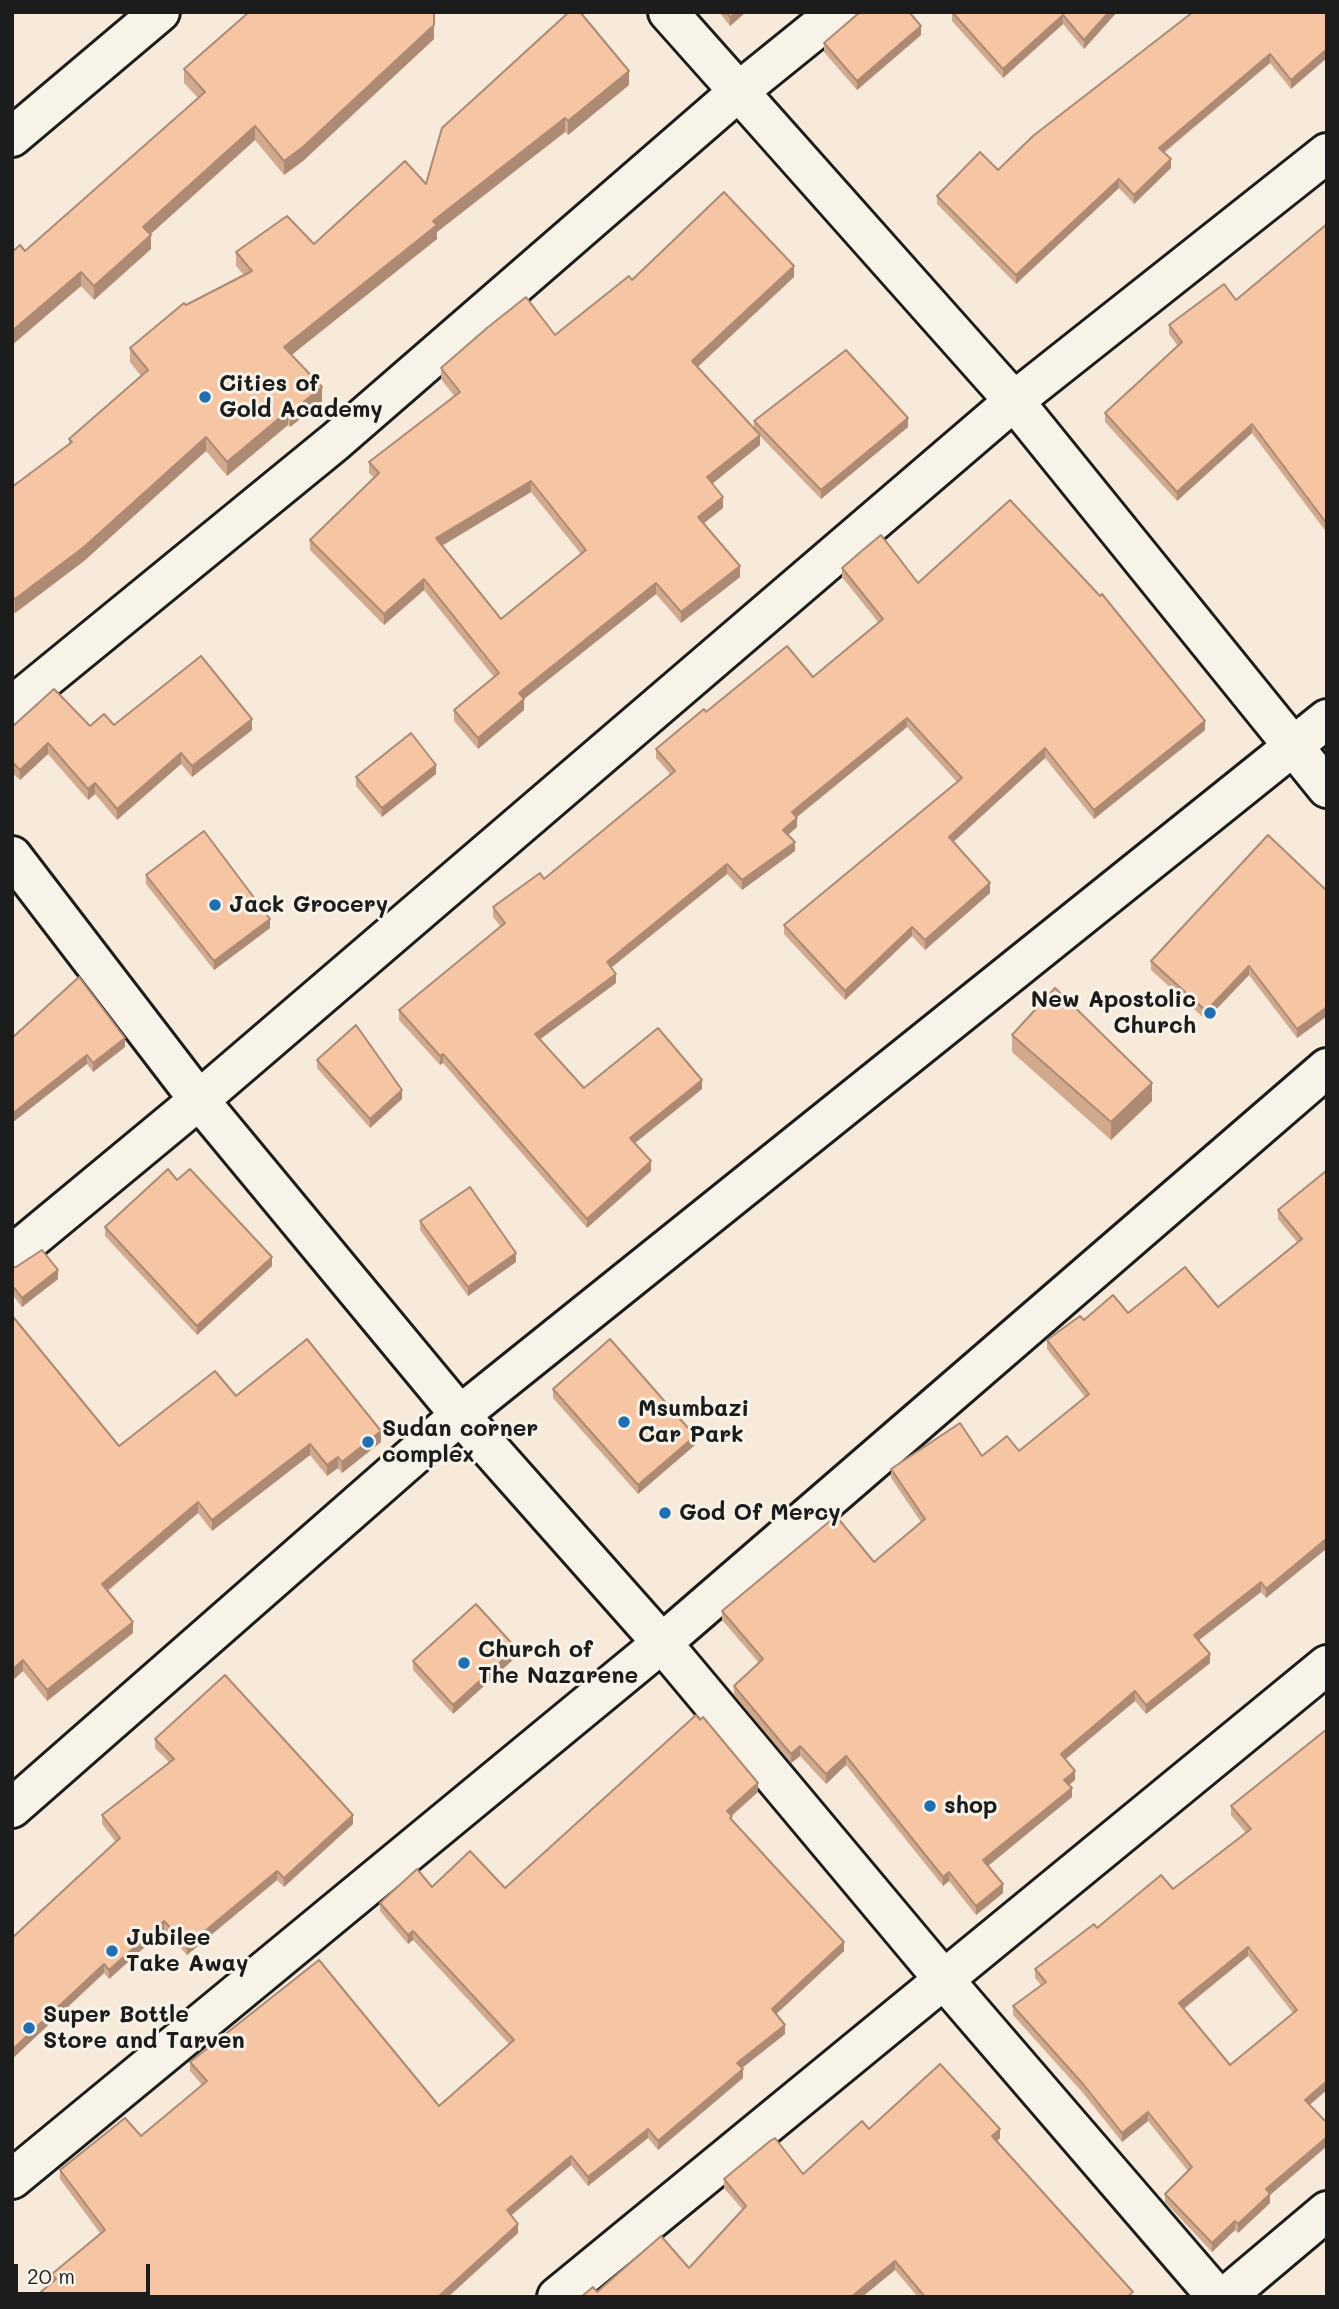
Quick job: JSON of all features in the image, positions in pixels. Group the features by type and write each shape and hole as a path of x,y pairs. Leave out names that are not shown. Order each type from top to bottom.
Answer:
{"street":[{"path":"12,137 160,12"},
{"path":"668,12 1014,401 1327,788"},
{"path":"12,706 336,441 738,92 837,12"},
{"path":"12,1255 199,1100 1014,401 1327,153"},
{"path":"12,1808 460,1415 1296,747 1327,719"},
{"path":"12,856 199,1100 460,1415 662,1643 945,1981 1217,2297"},
{"path":"12,2179 662,1643 1327,1068"},
{"path":"556,2297 945,1981 1327,1665"},
{"path":"1225,2297 1327,2211"}],"building":[{"path":"249,12 434,12 434,25 303,147 284,161 255,126 143,227 151,235 94,286 81,272 12,331 12,252 20,245 25,251 205,92 184,69"},
{"path":"569,12 580,12 629,71 568,121 565,118 433,221 437,225 284,347 322,387 290,413 288,411 227,462 206,437 84,547 15,599 12,596 12,487 72,442 69,439 148,370 130,348 184,303 186,305 252,271 236,252 287,216 314,244 405,161 426,184 442,128"},
{"path":"860,12 909,12 921,26 857,81 824,43"},
{"path":"952,12 1109,12 1084,40 1063,15 1003,69"},
{"path":"1193,12 1327,12 1327,49 1291,80 1270,54 1159,148 1171,159 1134,195 1119,179 1016,275 937,196 980,152 998,170 1033,136"},
{"path":"724,192 794,266 692,361 760,435 707,477 723,497 698,517 740,566 681,612 656,583 519,693 524,699 478,738 454,710 499,673 424,579 384,614 310,540 379,473 369,462 460,392 441,368 487,328 526,297 555,335 629,276 632,280","holes":["531,481 586,550 501,619 436,538"]},
{"path":"1327,224 1327,524 1252,424 1177,492 1105,413 1182,342 1169,325 1224,284 1236,300"},
{"path":"846,350 908,418 821,490 754,421"},
{"path":"1010,500 1100,596 1102,594 1205,721 1094,810 1045,748 949,837 990,883 925,940 912,927 845,991 784,925 962,778 907,718 792,812 797,818 783,830 795,842 742,880 727,864 607,962 616,974 535,1034 584,1088 658,1028 702,1080 630,1138 651,1161 587,1219 443,1054 440,1056 399,1010 505,923 493,907 540,873 544,879 675,771 656,749 704,709 706,712 787,646 813,677 883,619 842,568 864,549 881,535 918,583"},
{"path":"201,656 252,719 192,766 181,753 117,809 95,783 88,789 48,743 20,770 12,762 12,727 54,689 90,726 104,714 114,725"},
{"path":"411,733 436,765 382,808 356,777"},
{"name":"Jack Grocery","path":"204,831 270,919 214,961 146,875"},
{"name":"New Apostolic Church","path":"1268,835 1327,891 1327,1007 1297,1029 1249,966 1206,1011 1151,961"},
{"path":"79,977 125,1038 93,1063 87,1055 12,1114 12,1038"},
{"path":"1055,988 1152,1083 1111,1122 1012,1035"},
{"path":"356,1025 402,1090 370,1119 317,1060"},
{"path":"168,1169 177,1180 190,1169 272,1257 197,1326 105,1227"},
{"path":"1326,1171 1327,1541 1326,1539 1266,1589 1261,1582 1194,1635 1210,1654 1146,1705 1135,1691 1061,1754 1075,1771 1064,1780 1072,1788 983,1860 1003,1884 976,1906 949,1872 943,1877 846,1756 826,1774 800,1746 791,1754 734,1686 763,1659 722,1611 836,1516 874,1562 925,1519 891,1469 960,1423 982,1456 1007,1436 1019,1451 1089,1394 1047,1340 1080,1316 1084,1320 1113,1295 1128,1313 1185,1267 1218,1307 1302,1239 1278,1210"},
{"path":"470,1187 516,1253 468,1287 420,1221"},
{"path":"42,1250 58,1270 22,1298 12,1285 12,1267"},
{"path":"14,1318 119,1446 215,1371 236,1396 307,1339 381,1431 342,1462 338,1457 327,1465 310,1444 212,1520 198,1502 102,1584 133,1622 47,1690 23,1660 12,1670"},
{"name":"Msumbazi Car Park","path":"610,1339 695,1436 638,1485 553,1389"},
{"name":"Church of The Nazarene","path":"476,1604 516,1648 453,1705 413,1661"},
{"path":"225,1675 353,1815 284,1878 277,1871 187,1946 164,1921 109,1970 104,1964 12,2050 12,1938 120,1838 102,1815 174,1759 155,1739"},
{"path":"696,1715 700,1720 703,1717 758,1783 727,1811 732,1816 730,1818 844,1942 772,2009 785,2025 737,2063 743,2069 658,2141 648,2129 588,2177 571,2156 507,2210 518,2224 438,2297 35,2297 56,2279 52,2274 105,2230 60,2170 125,2118 141,2136 207,2081 190,2062 319,1960 439,2106 514,2040 413,1931 408,1935 380,1903 417,1869 432,1887 470,1851 505,1888"},
{"path":"1327,1729 1327,2081 1305,2100 1327,2123 1327,2137 1266,2189 1270,2194 1238,2224 1235,2221 1212,2243 1165,2194 1192,2167 1148,2112 1122,2133 1083,2084 1013,2006 1046,1982 1035,1969 1094,1924 1097,1928 1161,1875 1173,1889 1251,1829 1231,1806","holes":["1248,1947 1297,2010 1230,2065 1179,2003"]},
{"path":"940,2064 1000,2129 992,2136 1133,2292 1127,2297 925,2297 895,2261 851,2297 581,2297 593,2287 597,2292 661,2236 689,2268 746,2206 724,2179 770,2141 775,2138 803,2174 862,2121 869,2129"}],"place":[{"name":"Cities of Gold Academy","path":"205,397"},
{"name":"Jack Grocery","path":"215,905"},
{"name":"New Apostolic Church","path":"1210,1013"},
{"name":"Msumbazi Car Park","path":"624,1422"},
{"name":"Sudan corner complex","path":"368,1442"},
{"name":"God Of Mercy","path":"665,1513"},
{"name":"Church of The Nazarene","path":"464,1663"},
{"name":"shop","path":"930,1806"},
{"name":"Jubilee Take Away","path":"112,1951"},
{"name":"Super Bottle Store and Tarven","path":"29,2028"}]}
